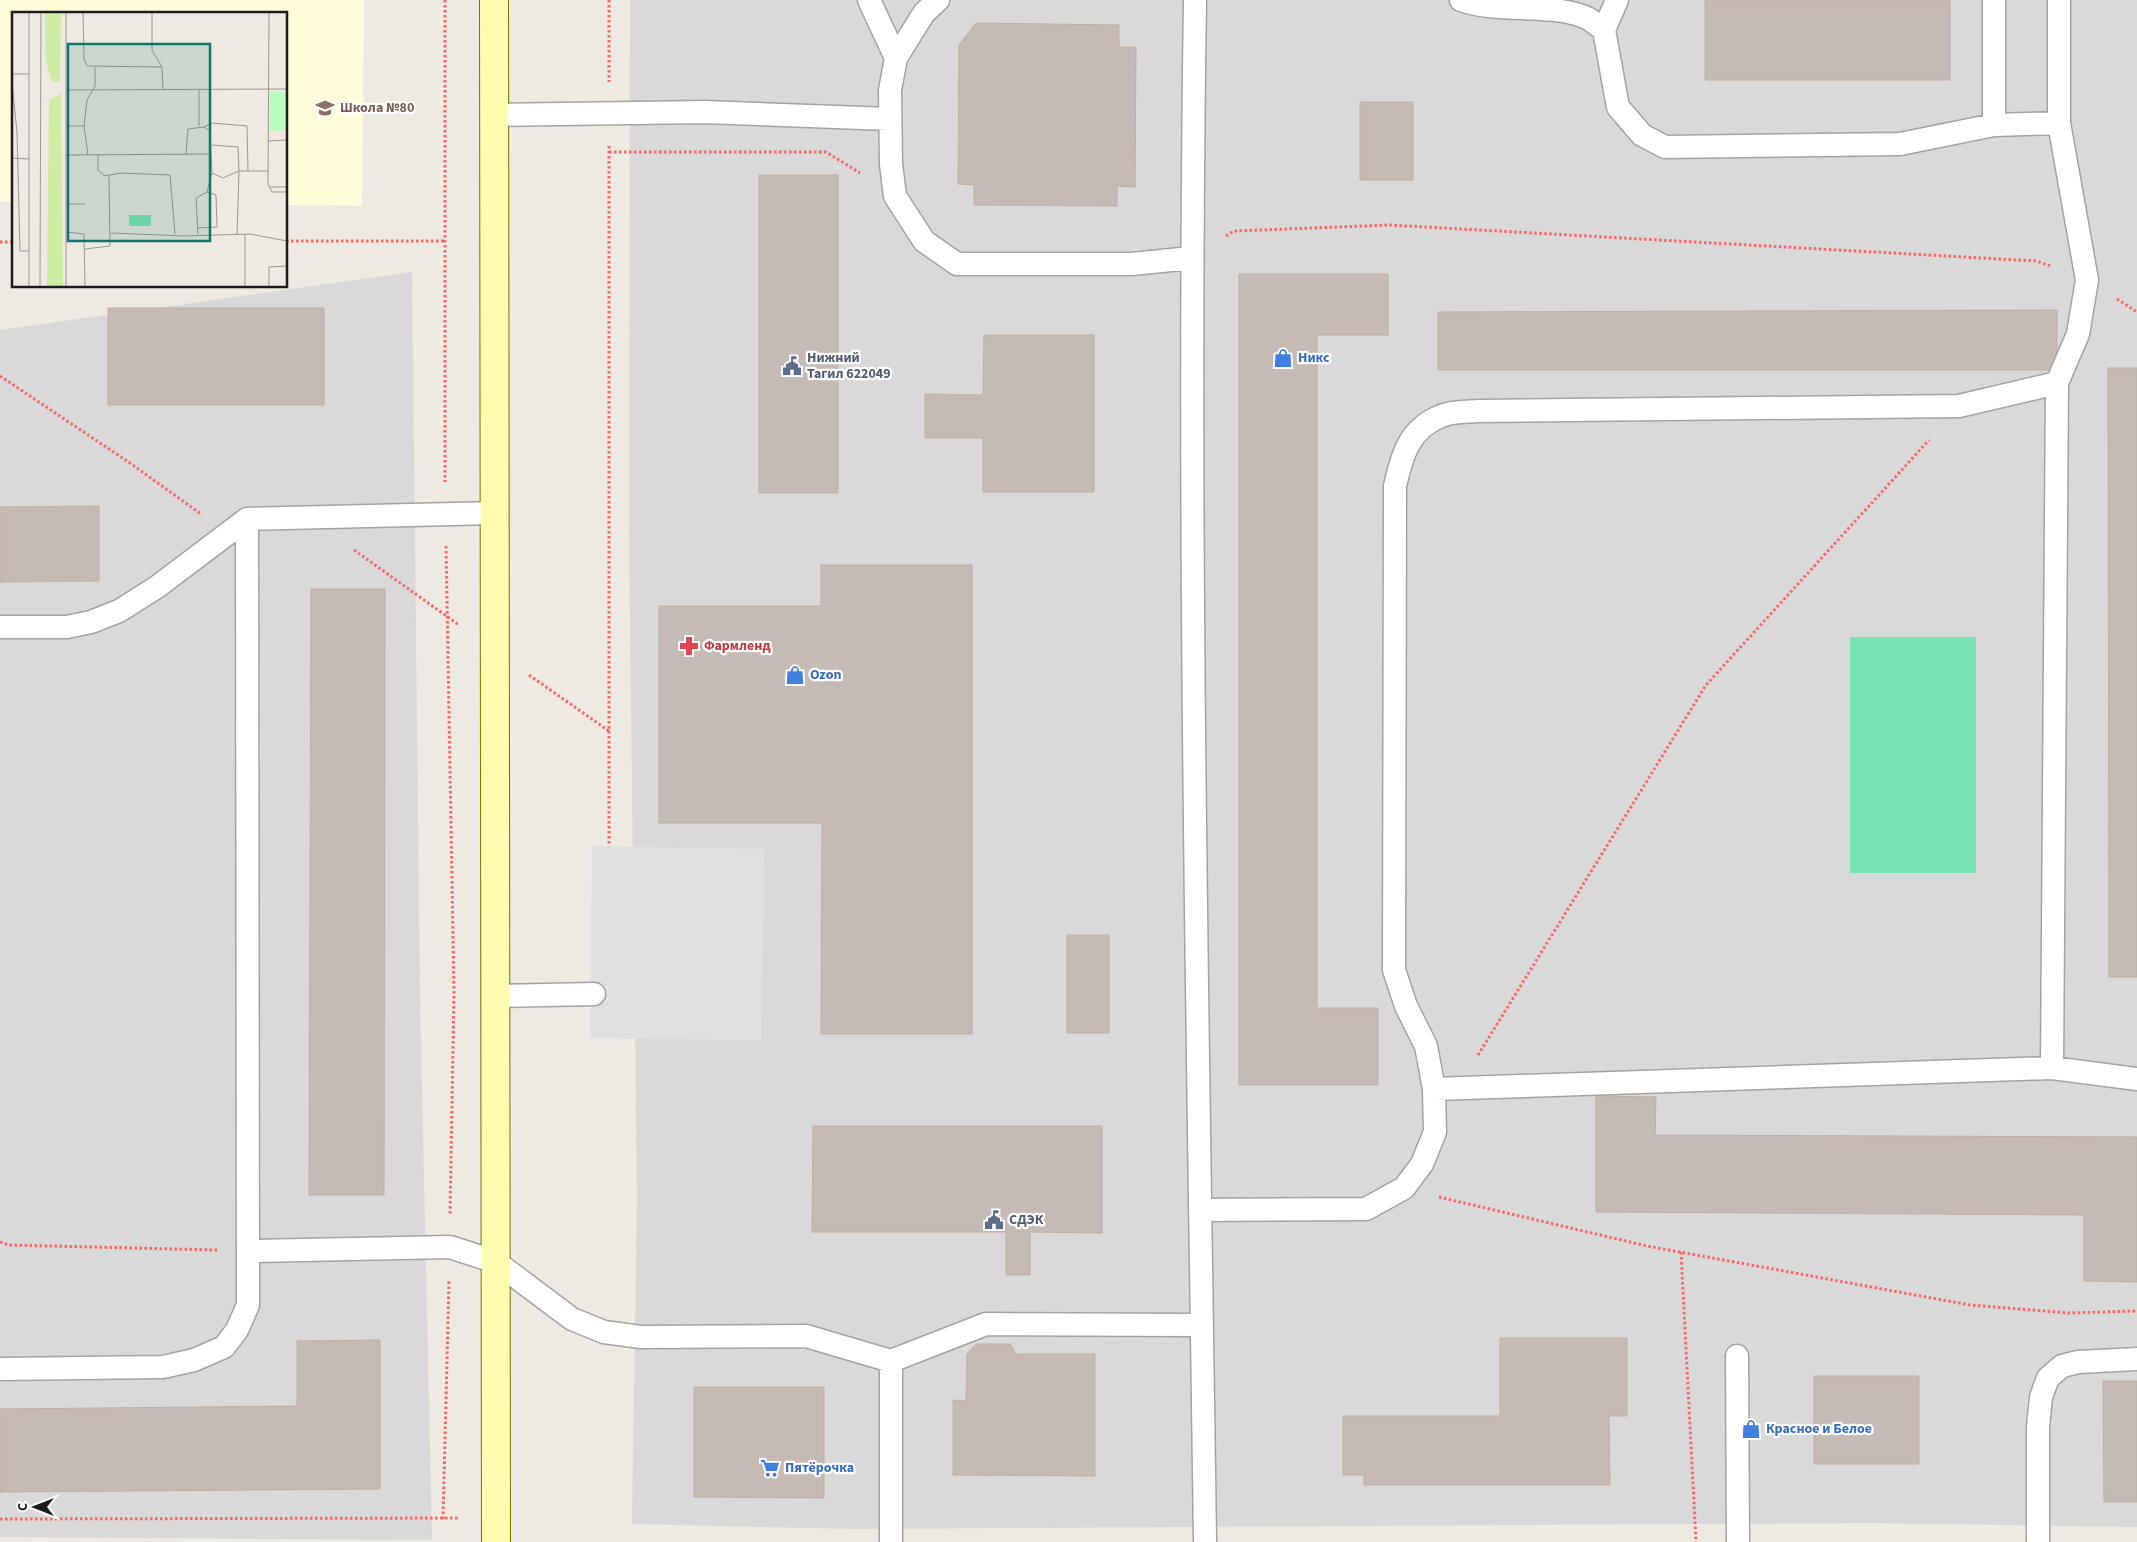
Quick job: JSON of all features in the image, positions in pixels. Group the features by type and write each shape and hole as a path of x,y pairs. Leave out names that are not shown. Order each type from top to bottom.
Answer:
{"street":[{"path":"494,0 496,1529"}],"lane":[{"path":"869,0 896,58"},
{"path":"938,0 924,13 896,58 890,90 891,164 895,196 924,242 957,264 1132,264 1191,258"},
{"path":"1195,0 1191,258 1201,1325 1205,1542"},
{"path":"1461,0 1479,6 1560,12 1586,17 1604,30"},
{"path":"1617,0 1604,30 1618,107 1642,135 1666,147 1900,144 1994,125 2059,123"},
{"path":"1994,0 1994,125"},
{"path":"2052,1068 2058,383 2078,334 2087,280 2059,123 2059,0"},
{"path":"494,115 705,112 889,119"},
{"path":"1200,1210 1366,1209 1404,1188 1422,1164 1435,1132 1434,1089 1426,1046 1406,1006 1394,970 1395,486 1402,454 1417,430 1442,415 1479,411 1959,406 2058,383"},
{"path":"0,627 67,627 91,622 119,611 157,587 247,519 495,513"},
{"path":"0,1369 162,1367 194,1360 224,1347 237,1330 248,1304 247,519"},
{"path":"495,996 594,994"},
{"path":"1434,1089 2052,1068 2137,1079"},
{"path":"248,1251 450,1247 496,1262 572,1319 604,1332 641,1337 806,1336 891,1361 986,1324 1201,1325"},
{"path":"1737,1356 1738,1542"},
{"path":"2038,1542 2038,1427 2041,1396 2048,1378 2062,1366 2078,1362 2137,1359"},
{"path":"891,1361 891,1542"}],"path":[{"path":"443,1519 454,992 449,618 445,514 445,0"},
{"path":"609,0 609,846"},
{"path":"609,152 826,152 895,196"},
{"path":"1191,258 1234,231 1390,225 2036,261 2087,280 2137,312"},
{"path":"288,242 444,241"},
{"path":"0,376 127,461 198,514 247,519"},
{"path":"1457,1089 1706,685 1959,406"},
{"path":"1404,1188 1647,1246 1970,1305 2070,1313 2137,1311"},
{"path":"0,1242 10,1245 248,1251"},
{"path":"1681,1252 1696,1542"},
{"path":"0,1519 443,1519 496,1529"}],"shaded area":[{"name":"Школа №80","path":"0,0 364,0 362,206 288,205 288,12 12,12 12,202 0,202"},
{"path":"630,0 2137,0 2137,1527 1871,1523 856,1529 632,1524 637,1198 629,538"},
{"path":"412,272 420,999 432,1540 0,1537 0,330"},
{"path":"592,846 764,849 762,1040 590,1038"}],"green space":[{"path":"1850,637 1976,637 1976,873 1850,873"}],"building":[{"path":"1705,0 1950,0 1950,80 1705,80"},
{"path":"976,23 1119,25 1119,47 1136,47 1135,187 1117,186 1117,206 974,205 974,185 958,184 959,45"},
{"path":"1360,102 1413,102 1413,180 1360,180"},
{"path":"759,175 838,175 838,493 759,493"},
{"path":"1239,274 1388,274 1388,335 1317,335 1317,1008 1378,1008 1378,1085 1239,1085"},
{"path":"108,308 324,308 324,405 108,405"},
{"path":"2057,310 2057,370 1438,370 1438,312"},
{"path":"984,335 1094,335 1094,492 983,492 983,438 925,438 925,394 983,395"},
{"path":"2108,368 2137,368 2137,977 2109,977"},
{"path":"99,506 99,581 0,582 0,507"},
{"path":"821,565 972,565 972,1034 821,1034 822,823 659,823 659,606 821,606"},
{"path":"311,589 385,589 384,1195 309,1195"},
{"path":"1067,935 1109,935 1109,1033 1067,1033"},
{"path":"1596,1096 1656,1097 1655,1135 2137,1137 2137,1282 2084,1281 2084,1215 1596,1212"},
{"path":"813,1126 1102,1126 1102,1233 1030,1232 1030,1275 1006,1275 1006,1232 812,1232"},
{"path":"1500,1338 1627,1338 1627,1416 1609,1416 1610,1485 1364,1485 1364,1475 1343,1475 1343,1416 1500,1416"},
{"path":"380,1340 380,1489 0,1492 0,1409 297,1406 297,1341"},
{"path":"976,1344 1010,1344 1016,1354 1095,1354 1095,1476 953,1475 953,1400 966,1401 967,1354"},
{"path":"1814,1376 1919,1376 1919,1464 1814,1464"},
{"path":"2103,1381 2137,1381 2137,1502 2104,1502"},
{"path":"694,1387 824,1387 824,1498 694,1497"}],"place":[{"name":"Школа №80","path":"325,108"},
{"name":"Никс","path":"1283,358"},
{"name":"Нижний Тагил 622049","path":"792,366"},
{"name":"Фармленд","path":"689,646"},
{"name":"Ozon","path":"795,675"},
{"name":"СДЭК","path":"994,1220"},
{"name":"Красное и Белое","path":"1751,1429"},
{"name":"Пятёрочка","path":"770,1468"}]}
